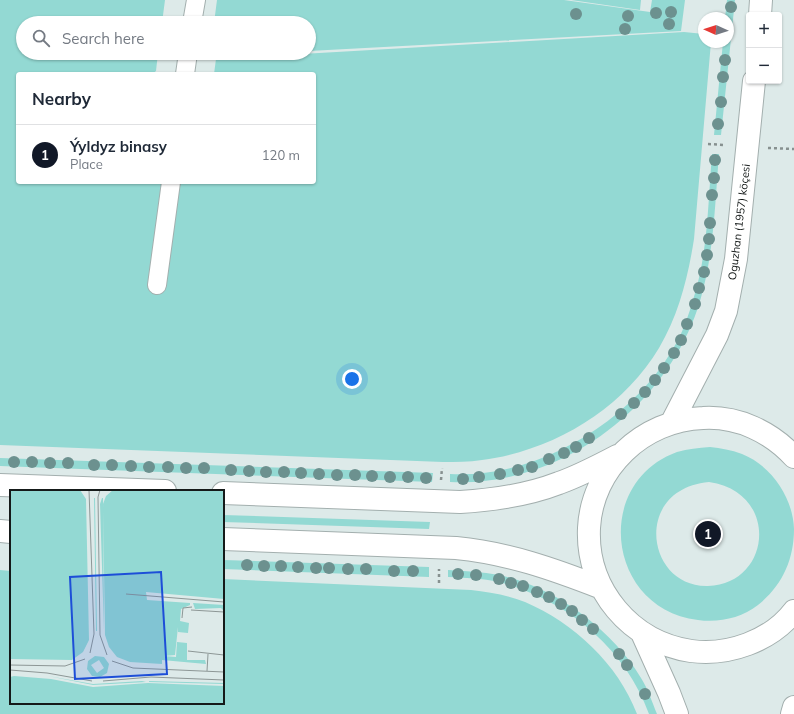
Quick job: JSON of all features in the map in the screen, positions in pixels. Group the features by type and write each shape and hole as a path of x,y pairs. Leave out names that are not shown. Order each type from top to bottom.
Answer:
{"main road":[{"path":"760,12 762,0"},
{"name":"Oguzhan (1957) köçesi","path":"672,422 717,335 726,311 736,259 754,84"},
{"path":"794,458 786,448 770,436 752,426 732,420 712,417 692,418 672,422 653,430 635,441 620,454 608,470 598,489 592,508 590,522 590,549 594,569 602,588 613,606 622,616 642,633 660,643 680,649 700,652 720,651 740,647 759,639 777,628 794,611"},
{"path":"224,493 460,502 480,501 533,492 558,484 620,454"},
{"path":"0,485 138,490"},
{"path":"0,531 10,532"},
{"path":"224,539 482,550 529,562 602,588"},
{"path":"642,633 677,714"},
{"path":"792,714 794,708"}],"street":[{"path":"193,16 196,0"},
{"path":"185,72 187,60"},
{"path":"158,286 171,184"}],"path":[{"path":"772,149 794,149"}],"shaded area":[{"path":"0,0 165,0 163,16 16,16 16,60 157,60 155,72 16,72 16,184 316,184 316,72 214,72 216,60 316,60 316,53 684,32 698,33 698,48 710,48 694,239 682,295 672,322 659,348 644,370 626,390 583,424 559,437 508,455 467,462 0,445"},
{"path":"217,0 564,0 650,12 652,0 685,0 681,31 316,51 316,16 215,16"},
{"path":"571,0 641,0 640,10"},
{"path":"727,0 735,0 734,12 726,12"},
{"path":"722,48 730,48 721,135 714,135"},
{"path":"712,154 719,154 711,247 705,283 700,301 685,339 663,374 636,406 605,433 569,455 531,471 491,480 450,482 450,474 484,473 518,466 551,454 582,438 612,418 638,395 660,368 682,331 698,282 707,228"},
{"path":"710,447 730,450 742,454 763,466 779,484 785,495 793,517 794,529 792,551 785,572 780,581 766,598 751,610 737,616 722,620 706,621 667,611 644,593 629,570 622,544 622,516 632,490 650,468 677,452","holes":["709,482 732,489 748,502 757,519 759,537 755,555 745,570 729,581 708,586 687,582 671,572 661,556 656,537 658,519 668,501 684,489"]},
{"path":"0,458 433,473 432,482 0,466"},
{"path":"224,515 430,522 429,529 224,522"},
{"path":"224,560 429,567 429,577 224,569"},
{"path":"0,570 10,571 10,704 224,704 224,579 471,590 498,594 525,602 560,621 577,633 592,647 618,678 629,696 637,714 0,714"},
{"path":"448,570 493,574 519,581 540,589 580,613 615,643 629,660 648,691 657,714 649,714 638,690 625,668 609,648 570,614 548,601 524,590 499,582 474,578 448,577"}],"place":[{"name":"Ýyldyz binasy","path":"708,534"}]}
